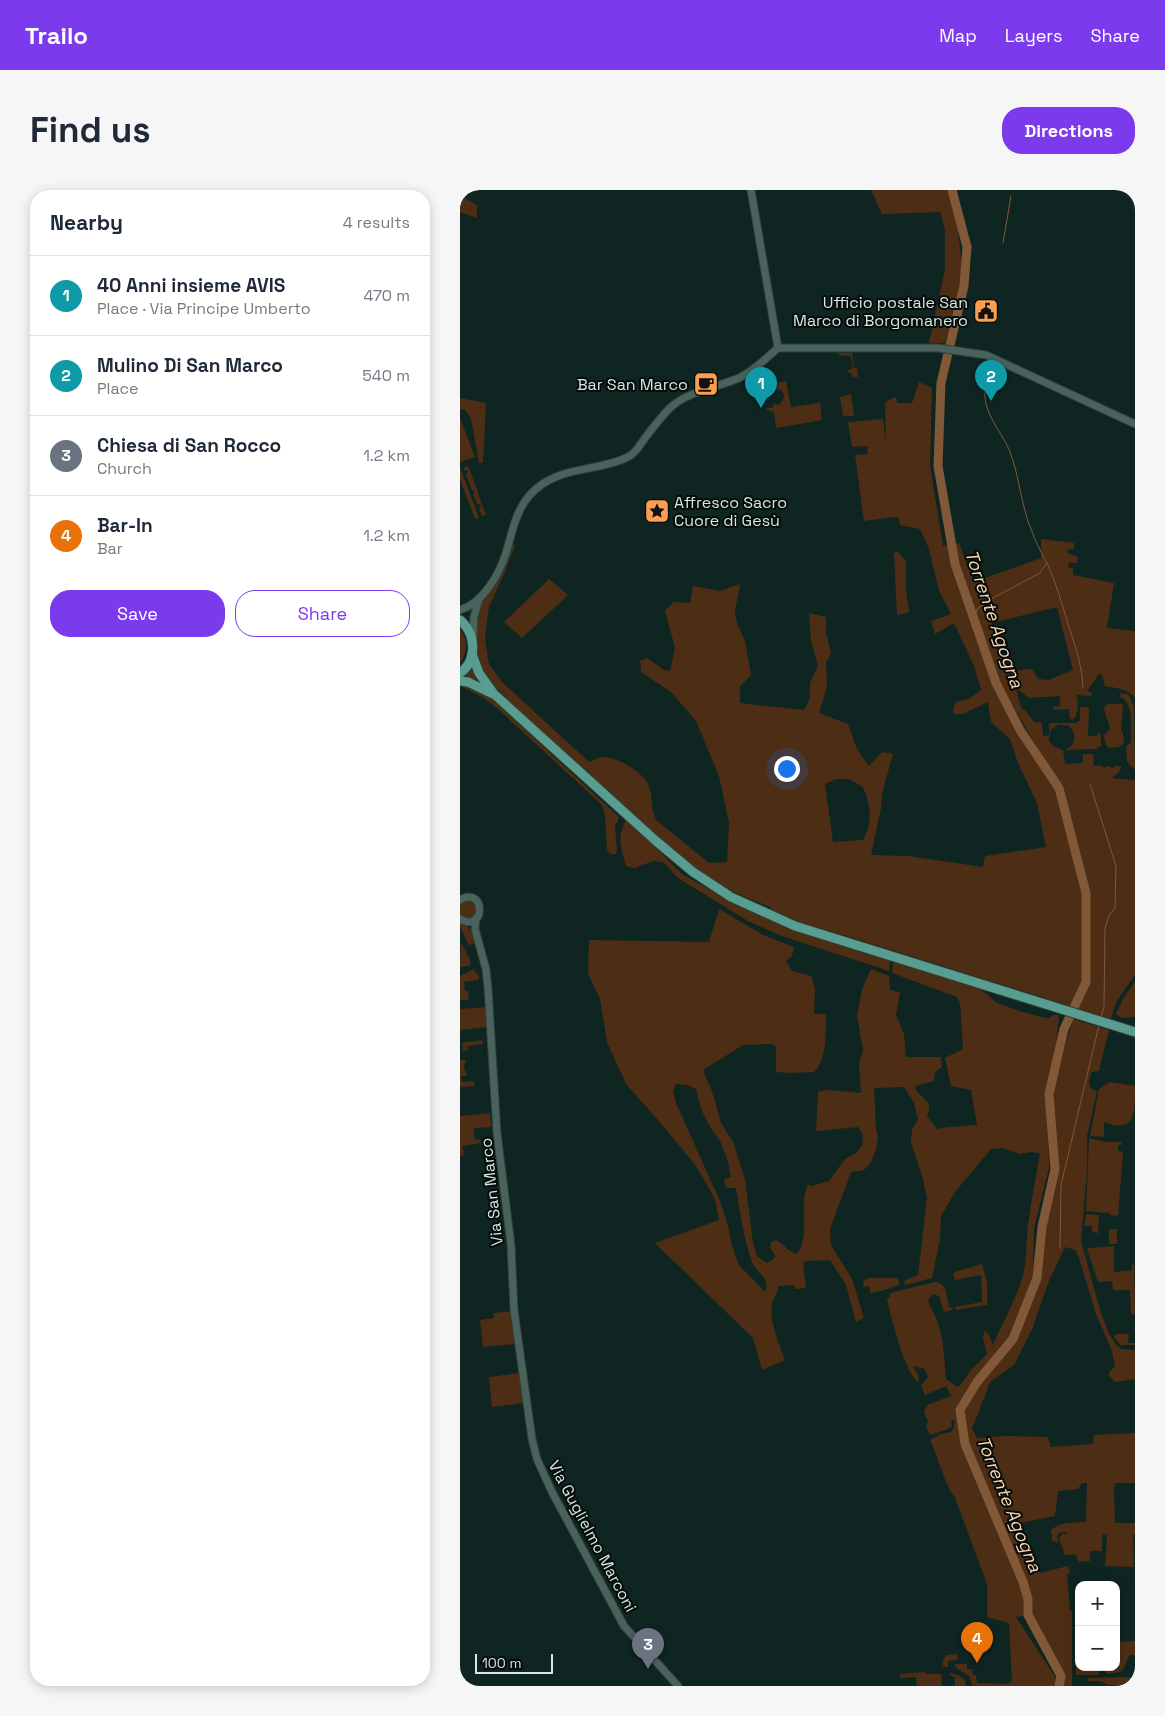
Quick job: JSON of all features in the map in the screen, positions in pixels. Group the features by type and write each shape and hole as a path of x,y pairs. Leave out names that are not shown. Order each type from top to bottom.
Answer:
{"main road":[{"path":"460,620 470,632 473,642 469,663 460,673"},
{"path":"472,654 479,672 494,694 656,841 706,881 731,897 756,910 795,926 1135,1032"},
{"path":"460,681 468,682 494,694"}],"street":[{"path":"751,190 778,348"},
{"path":"473,642 474,616 479,599 493,581 506,554 516,516 533,492 547,481 563,473 631,456 648,433 677,402 732,381 751,371 778,348 938,348 986,355 1135,424"},
{"path":"460,610 479,599"},
{"name":"Via San Marco","path":"462,897 475,899 480,906 480,914 476,919 475,928 486,969 497,1133 511,1245 514,1310 532,1439"},
{"path":"463,920 476,919"},
{"name":"Via San Marco","path":"463,920 472,928 478,942"},
{"name":"Via Guglielmo Marconi","path":"532,1439 537,1458 552,1492 624,1626 678,1686"}],"shaded area":[{"path":"871,190 948,190 957,220 962,268 959,293 945,343 929,343 945,270 945,229 940,212 882,214"},
{"path":"460,196 477,205 477,218 460,212"},
{"path":"839,353 852,353 854,368 857,368 858,377 854,377 847,371 853,368 851,356 839,355"},
{"path":"786,381 791,407 820,403 822,420 776,428 774,412 767,410 767,408 772,408 774,404 779,405 784,396 781,390 774,389 772,384"},
{"path":"919,382 932,388 930,465 943,546 959,543 974,582 1041,558 1041,539 1074,543 1074,549 1069,549 1067,553 1078,557 1077,563 1069,563 1068,568 1073,568 1073,575 1114,583 1107,628 1135,631 1135,698 1118,688 1105,686 1102,675 1099,674 1087,691 1091,692 1092,696 1076,695 1078,704 1076,714 1074,719 1070,719 1069,709 1053,710 1053,707 1060,706 1060,696 1029,698 1016,688 1021,708 1025,710 1034,722 1042,723 1043,736 1049,735 1049,724 1076,723 1080,720 1080,707 1089,707 1088,736 1097,736 1098,731 1101,736 1101,746 1096,749 1064,750 1073,743 1075,736 1072,729 1069,726 1058,724 1050,731 1049,741 1054,747 1063,750 1065,764 1083,763 1083,754 1093,754 1094,766 1113,768 1121,766 1120,771 1112,778 1135,780 1135,975 1116,1002 1111,1019 1076,1008 1086,982 1087,893 1060,788 997,678 973,621 996,678 1059,789 1086,894 1085,982 1074,1007 792,920 776,913 770,907 714,882 666,844 513,706 485,675 478,661 475,633 478,607 499,578 512,545 515,545 489,607 485,639 489,664 503,683 589,762 602,757 610,758 630,767 642,776 649,786 656,820 709,863 727,862 729,823 719,776 696,721 671,692 641,672 640,661 647,658 664,670 670,671 675,648 665,610 674,602 690,603 693,586 720,591 740,584 735,611 737,623 745,641 751,675 740,686 740,703 804,710 810,698 810,683 818,666 811,641 809,613 826,617 826,633 831,653 826,663 827,687 819,713 848,724 857,749 869,766 882,752 893,754 882,793 881,808 871,855 908,856 983,867 985,856 1046,847 1037,803 1018,763 1010,739 991,722 988,702 963,714 953,714 955,702 969,699 981,690 974,666 954,623 935,634 931,621 951,614 939,591 929,549 920,529 900,525 899,519 896,517 864,521 855,455 868,454 867,446 852,447 848,422 883,419 886,443 885,403 896,397 897,403 912,403","holes":["1057,607 1073,670 1048,680 1038,679 1032,669 1013,671 1006,666 992,623","836,779 849,779 863,787 870,814 870,820 863,840 833,842 825,784"]},
{"path":"851,394 854,416 843,416 840,397"},
{"path":"460,398 486,403 483,462 479,463 471,418 464,409 460,410"},
{"path":"460,418 475,457 460,462"},
{"path":"465,466 469,468 486,515 482,516 479,509 481,505 477,504 473,494 475,492 472,490 466,475 468,471 464,470"},
{"path":"460,469 479,518 475,519 460,479"},
{"path":"898,552 906,561 906,590 909,612 897,615 894,553"},
{"path":"549,579 568,595 522,638 504,622"},
{"path":"460,629 466,642 466,650 460,663"},
{"path":"472,663 481,683 461,675"},
{"path":"460,683 478,689 496,703 619,817 615,827 616,854 610,854 607,850 605,816 602,805 497,708 482,697 460,686"},
{"path":"1121,693 1129,695 1134,707 1135,770 1127,762 1126,747 1131,742 1131,717 1128,705 1120,697"},
{"path":"1108,704 1122,704 1123,707 1121,729 1124,742 1119,747 1109,748 1105,743 1104,735 1110,729 1104,708"},
{"path":"627,819 682,874 743,908 797,932 890,961 889,971 782,936 748,921 678,878 663,862 653,861 635,868 626,866 621,848 621,836"},
{"path":"468,901 474,904 477,910 474,916 468,919 462,916 459,910 462,904"},
{"path":"719,909 763,935 794,947 792,956 786,961 792,971 811,976 815,988 814,1014 826,1014 824,1053 814,1072 776,1072 776,1047 772,1044 743,1045 703,1070 713,1094 721,1123 733,1142 745,1179 753,1243 757,1256 767,1263 775,1258 770,1248 771,1242 776,1240 791,1252 797,1254 803,1238 804,1201 808,1184 811,1186 829,1181 845,1159 855,1154 862,1146 863,1135 858,1127 816,1131 818,1092 826,1090 861,1093 859,1063 863,1051 857,1015 862,989 871,969 889,976 890,990 900,992 896,1015 904,1034 906,1057 941,1057 942,1067 935,1072 934,1081 915,1086 916,1090 929,1104 927,1116 937,1129 977,1125 971,1090 951,1086 945,1058 963,1049 960,1003 957,997 892,973 893,962 979,988 997,1003 1022,1012 1050,1018 1052,1015 1059,1015 1056,1046 1045,1099 1048,1112 1049,1168 1034,1228 1033,1276 1010,1338 974,1380 959,1410 964,1444 1022,1582 1027,1599 1027,1615 1016,1617 1057,1680 1056,1686 972,1686 970,1677 955,1667 955,1664 967,1664 967,1669 972,1669 973,1675 976,1675 977,1683 1008,1684 1012,1681 1009,1623 987,1617 987,1584 955,1498 947,1484 930,1440 941,1434 951,1432 954,1428 955,1419 951,1421 952,1426 950,1428 930,1435 926,1427 928,1421 924,1413 927,1405 951,1396 946,1386 925,1395 921,1386 928,1377 924,1368 913,1366 919,1377 918,1382 913,1377 903,1356 887,1298 894,1292 935,1282 942,1285 946,1291 949,1307 953,1310 944,1312 939,1296 933,1294 928,1300 937,1320 943,1343 946,1379 958,1387 970,1371 987,1354 983,1338 984,1331 988,1333 993,1345 1018,1290 1025,1265 1028,1225 1040,1153 1020,1154 1002,1148 991,1149 955,1192 941,1216 940,1239 932,1278 905,1285 904,1281 918,1275 927,1198 922,1175 911,1143 912,1129 918,1120 914,1103 904,1087 874,1088 878,1137 876,1150 871,1162 864,1170 851,1172 830,1229 831,1245 852,1279 864,1318 856,1322 846,1285 830,1260 807,1261 803,1263 806,1288 795,1289 794,1285 778,1286 772,1304 773,1325 785,1360 762,1370 753,1338 655,1243 719,1220 715,1199 696,1166 626,1084 607,1042 600,999 588,974 589,940 709,942","holes":["676,1084 688,1085 696,1089 701,1109 720,1141 727,1158 731,1177 724,1179 726,1188 736,1188 742,1226 749,1253 754,1266 765,1279 765,1292 739,1265 719,1199 676,1103 673,1091"]},
{"path":"460,922 469,928 472,933 474,943 471,945 468,944 460,927"},
{"path":"461,942 471,962 469,966 460,967"},
{"path":"474,969 479,977 478,980 464,982 469,1000 460,1000 460,976"},
{"path":"1135,981 1135,1017 1122,1018 1116,1014"},
{"path":"487,1007 488,1027 460,1030 460,1009"},
{"path":"1073,1019 1109,1030 1099,1071 1092,1072 1089,1080 1091,1089 1097,1091 1087,1136 1087,1170 1081,1241 1100,1310 1109,1334 1117,1346 1122,1349 1135,1350 1135,1379 1115,1382 1109,1376 1110,1371 1115,1367 1112,1351 1096,1314 1079,1258 1075,1250 1065,1247 1048,1283 1033,1327 1014,1365 990,1382 972,1429 977,1438 1007,1436 1048,1437 1051,1447 1093,1444 1094,1435 1135,1433 1135,1483 1116,1483 1114,1487 1115,1523 1135,1523 1135,1534 1133,1535 1134,1567 1105,1566 1107,1534 1102,1535 1102,1551 1090,1551 1090,1561 1079,1562 1075,1554 1065,1555 1059,1539 1062,1534 1068,1534 1065,1532 1059,1533 1057,1537 1058,1543 1052,1540 1051,1530 1055,1527 1067,1523 1086,1522 1087,1483 1082,1483 1078,1489 1058,1491 1055,1516 1015,1524 1015,1532 1027,1545 1025,1551 1040,1573 1068,1566 1070,1573 1067,1575 1070,1610 1072,1611 1072,1686 1060,1686 1061,1676 1029,1614 1024,1582 966,1443 961,1410 978,1383 1014,1339 1037,1278 1038,1229 1055,1169 1053,1090"},
{"path":"482,1040 483,1044 467,1046 468,1050 463,1051 462,1043"},
{"path":"460,1060 466,1060 464,1067 467,1076 461,1076 462,1082 474,1081 475,1086 460,1087"},
{"path":"1110,1082 1135,1086 1135,1105 1131,1119 1122,1125 1104,1122 1104,1137 1090,1136 1099,1089"},
{"path":"490,1113 491,1127 474,1128 474,1139 480,1140 481,1143 462,1146 464,1155 460,1156 460,1116"},
{"path":"1089,1138 1105,1142 1122,1142 1121,1145 1118,1145 1118,1151 1123,1152 1118,1216 1110,1215 1110,1213 1086,1211"},
{"path":"1086,1214 1099,1215 1098,1234 1092,1232 1092,1226 1084,1226"},
{"path":"1109,1229 1117,1229 1117,1244 1109,1244"},
{"path":"1114,1246 1114,1272 1132,1270 1132,1264 1134,1264 1135,1314 1131,1315 1130,1290 1113,1290 1112,1281 1098,1282 1087,1249"},
{"path":"982,1264 987,1282 987,1305 956,1310 955,1307 982,1302 981,1275 955,1280 953,1275 955,1272"},
{"path":"869,1278 897,1278 899,1285 870,1293 870,1286 864,1287 863,1281"},
{"path":"512,1311 515,1344 483,1347 480,1320 494,1318 493,1313"},
{"path":"1116,1334 1129,1334 1128,1343 1135,1343 1135,1345 1120,1345 1114,1337"},
{"path":"519,1373 523,1403 492,1407 489,1377"},
{"path":"1135,1641 1135,1655 1130,1655 1121,1672 1106,1674 1106,1671 1120,1671 1120,1642"},
{"path":"957,1654 957,1660 948,1661 948,1667 942,1667 943,1660 947,1655"},
{"path":"1076,1671 1099,1671 1099,1675 1076,1675"},
{"path":"925,1672 926,1674 941,1674 942,1686 917,1686 916,1677 900,1678 900,1674"},
{"path":"950,1673 958,1675 965,1680 966,1686 955,1686 955,1677 951,1676"},
{"path":"1135,1677 1128,1678 1132,1681 1132,1686 1108,1685 1101,1681 1088,1681 1087,1678"}],"waterway":[{"name":"Torrente Agogna","path":"952,190 967,247 964,286 941,383 938,466 955,564 996,683 1020,730 1059,788 1086,893 1086,982 1064,1029 1049,1094 1055,1169 1042,1227 1037,1278 1013,1339 977,1382 960,1410 965,1444 1023,1582 1028,1599 1028,1615 1061,1676 1059,1686"},
{"path":"1003,243 1011,196"},
{"path":"985,390 985,399 990,415 1010,452 1025,510 1036,542 1059,593 1078,655 1083,687"},
{"path":"974,620 977,609 991,599 1040,573 1046,564"},
{"path":"1090,784 1116,866 1115,908 1109,916 1105,928 1104,1007 1101,1017"},
{"path":"1060,1248 1061,1185 1099,1025"}],"place":[{"name":"Ufficio postale San Marco di Borgomanero","path":"986,311"},
{"name":"Bar San Marco","path":"706,384"},
{"name":"Mulino Di San Marco","path":"991,401"},
{"name":"40 Anni insieme AVIS","path":"761,408"},
{"name":"Affresco Sacro Cuore di Gesù","path":"657,511"},
{"name":"Bar-In","path":"977,1663"},
{"name":"Chiesa di San Rocco","path":"648,1669"}]}
